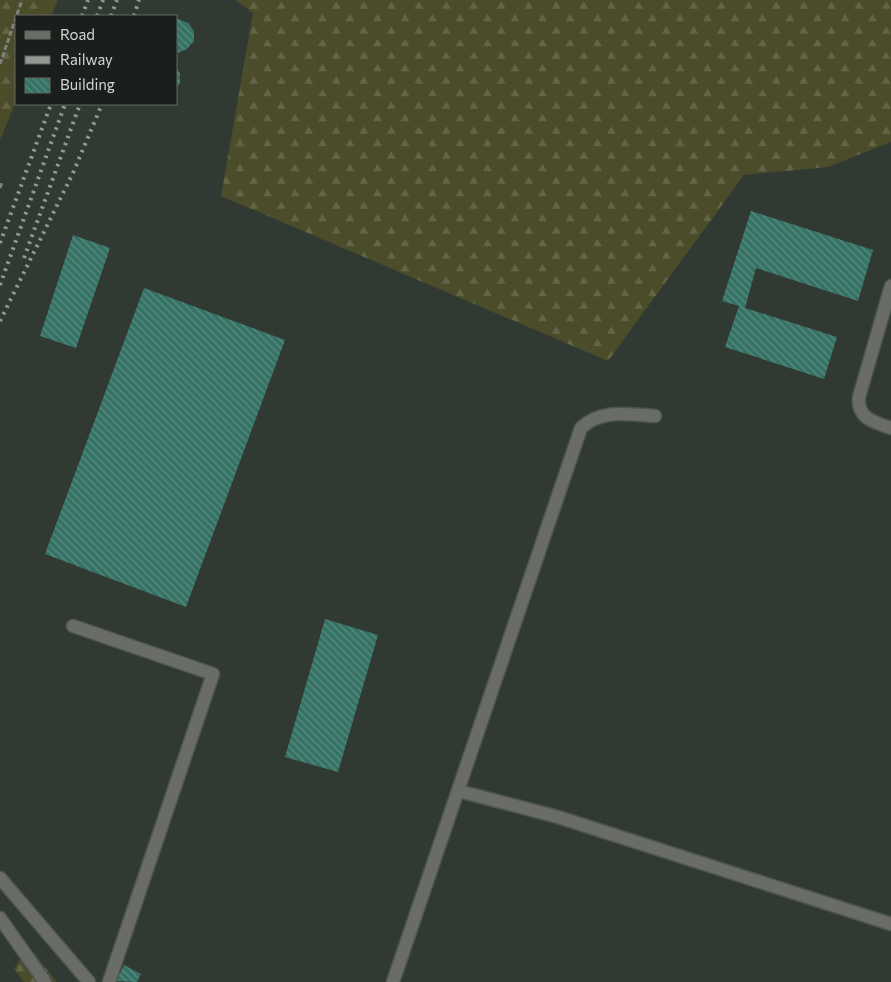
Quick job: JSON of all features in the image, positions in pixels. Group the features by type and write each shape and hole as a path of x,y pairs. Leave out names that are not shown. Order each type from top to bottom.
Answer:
{"street":[{"path":"891,286 859,396 858,408 862,415 891,428"},
{"path":"393,982 460,790 581,428 592,418 608,414 655,416"},
{"path":"73,626 213,674 109,982"},
{"path":"460,790 558,816 891,924"},
{"path":"0,878 89,982"},
{"path":"0,918 46,982"}],"path":[{"path":"17,15 22,0"},
{"path":"0,64 15,20"},
{"path":"0,188 2,182"}],"green space":[{"path":"0,0 58,0 51,15 15,15 15,103 0,140"},
{"path":"235,0 891,0 891,142 828,167 744,175 608,361 221,196 253,13"},
{"path":"32,951 57,982 24,982 14,969 24,953"}],"building":[{"path":"178,19 188,23 194,31 194,41 187,49 178,53"},
{"path":"178,70 180,73 180,83 178,86"},
{"path":"751,211 873,250 858,301 756,268 745,308 837,337 824,379 725,347 739,306 722,301"},
{"path":"73,235 110,248 76,348 40,336"},
{"path":"144,288 285,340 186,607 45,554"},
{"path":"325,619 378,635 338,772 285,757"},
{"path":"124,965 141,974 137,982 116,981"}],"railway":[{"path":"82,15 88,0"},
{"path":"97,15 103,0"},
{"path":"111,15 117,0"},
{"path":"134,15 139,0"},
{"path":"0,243 51,105"},
{"path":"0,285 65,105"},
{"path":"24,258 80,105"},
{"path":"0,321 73,173 102,105"}]}
